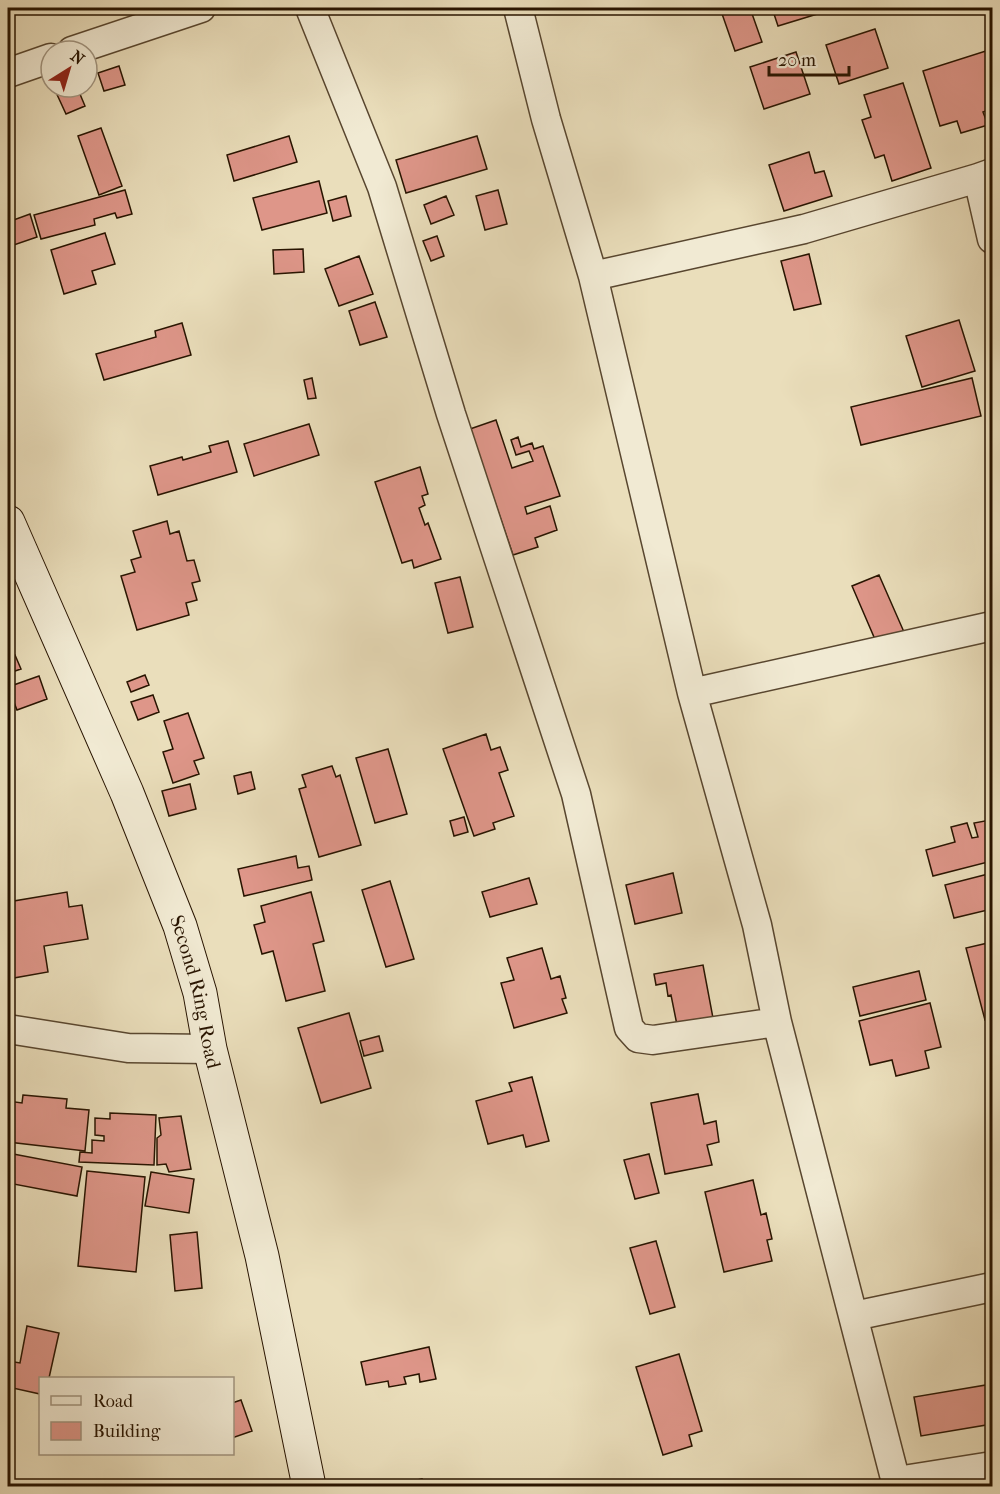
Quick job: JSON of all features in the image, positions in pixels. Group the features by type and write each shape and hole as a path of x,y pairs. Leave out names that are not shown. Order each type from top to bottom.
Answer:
{"street":[{"path":"99,42 201,8"},
{"path":"310,8 382,187 451,414 576,794 629,1028 638,1038 653,1040 777,1022"},
{"path":"518,8 546,118 593,276 692,693 757,925 777,1022 897,1484 993,1466"},
{"path":"8,73 39,62"},
{"path":"593,276 804,229 985,176 993,239"},
{"name":"Second Ring Road","path":"8,522 127,793 180,926 200,993 210,1049 262,1256 309,1486"},
{"path":"692,693 993,626"},
{"path":"8,1029 128,1048 210,1049"},
{"path":"854,1316 993,1287"}],"building":[{"path":"720,8 750,8 762,42 735,51"},
{"path":"772,8 837,8 778,26"},
{"path":"875,29 888,68 839,84 826,45"},
{"path":"992,49 992,109 983,112 988,125 961,133 957,121 940,126 923,71"},
{"path":"796,52 810,94 764,109 750,67"},
{"path":"119,66 125,85 104,91 99,73"},
{"path":"903,83 931,168 892,181 884,155 875,158 862,120 871,117 864,95"},
{"path":"59,99 82,99 85,106 66,114"},
{"path":"101,128 122,186 99,195 78,136"},
{"path":"289,136 297,162 234,181 227,155"},
{"path":"477,136 487,169 406,193 396,160"},
{"path":"809,152 815,173 824,171 832,196 784,211 769,165"},
{"path":"319,181 327,213 262,230 253,198"},
{"path":"125,190 132,214 117,218 115,213 94,219 95,225 41,239 34,215"},
{"path":"498,190 507,224 485,230 476,196"},
{"path":"346,196 351,216 333,221 328,201"},
{"path":"446,196 454,215 431,224 424,205"},
{"path":"30,214 37,237 8,247 8,222"},
{"path":"105,233 115,264 92,271 96,284 64,294 51,250"},
{"path":"437,236 444,256 431,261 423,241"},
{"path":"303,249 304,272 274,274 273,250"},
{"path":"809,254 821,304 794,310 781,261"},
{"path":"359,256 373,294 339,306 325,269"},
{"path":"375,302 387,337 360,345 349,311"},
{"path":"959,320 975,371 922,387 906,336"},
{"path":"182,323 191,355 104,380 96,354 156,337 155,331"},
{"path":"312,378 316,398 308,399 304,380"},
{"path":"972,378 981,416 861,445 851,407"},
{"path":"496,420 512,468 533,461 529,451 516,455 511,440 518,437 521,447 532,443 534,449 543,446 560,496 525,507 527,514 550,506 557,530 535,538 538,547 513,555 470,429"},
{"path":"309,424 319,455 254,476 244,444"},
{"path":"228,441 237,472 158,495 150,466 211,452 209,446"},
{"path":"420,467 428,494 422,496 425,505 419,508 425,525 428,523 441,559 414,568 412,560 402,563 375,482"},
{"path":"167,521 170,534 179,531 187,561 194,560 200,581 192,583 197,600 186,603 189,615 137,630 121,576 135,572 131,560 141,557 133,531"},
{"path":"879,575 904,632 877,644 852,586"},
{"path":"460,577 473,627 448,633 435,583"},
{"path":"15,655 21,669 12,672 8,657"},
{"path":"145,675 149,685 131,692 127,682"},
{"path":"39,676 47,699 17,710 8,687"},
{"path":"153,695 159,712 138,720 131,702"},
{"path":"188,713 204,758 194,761 199,774 173,783 163,752 173,749 164,721"},
{"path":"486,734 491,750 500,747 508,770 499,773 514,816 493,823 495,829 474,836 443,749"},
{"path":"388,749 407,814 375,823 356,758"},
{"path":"332,766 336,777 340,775 361,845 319,857 299,789 306,787 302,775"},
{"path":"251,772 255,789 238,794 234,776"},
{"path":"190,784 196,809 169,816 162,791"},
{"path":"464,817 468,832 454,836 450,821"},
{"path":"990,820 992,861 933,876 926,850 955,842 951,827 967,823 972,838 978,837 974,823"},
{"path":"296,856 298,868 309,866 312,880 244,896 238,869"},
{"path":"673,873 682,913 635,924 626,885"},
{"path":"992,873 992,909 954,918 945,885"},
{"path":"529,878 537,904 490,917 482,892"},
{"path":"390,881 414,959 386,967 362,890"},
{"path":"67,892 69,907 82,905 88,939 44,946 48,972 8,979 8,902"},
{"path":"311,892 324,941 313,944 325,991 286,1001 273,951 262,954 254,925 265,922 261,906"},
{"path":"992,942 992,1018 985,1020 966,948"},
{"path":"542,948 551,979 560,976 566,998 562,999 567,1013 514,1028 501,983 514,980 507,958"},
{"path":"703,965 713,1018 677,1025 666,983 656,985 654,974"},
{"path":"919,971 926,1000 860,1016 853,987"},
{"path":"930,1003 941,1047 925,1051 929,1068 896,1076 892,1060 870,1065 859,1021"},
{"path":"349,1013 371,1088 321,1103 298,1028"},
{"path":"379,1036 383,1051 364,1056 360,1041"},
{"path":"532,1077 549,1141 526,1147 523,1135 488,1144 476,1101 512,1091 509,1083"},
{"path":"698,1094 704,1124 716,1121 719,1142 707,1145 712,1165 665,1174 651,1103"},
{"path":"23,1095 67,1099 66,1108 89,1110 85,1151 8,1142 8,1101 22,1103"},
{"path":"110,1113 156,1115 154,1165 79,1162 80,1152 92,1153 92,1140 104,1141 104,1136 95,1135 95,1118 110,1119"},
{"path":"181,1116 191,1169 169,1172 166,1164 157,1165 157,1138 161,1135 159,1118"},
{"path":"8,1153 82,1167 77,1196 8,1183"},
{"path":"649,1154 659,1193 635,1199 624,1160"},
{"path":"87,1171 145,1177 136,1272 78,1266"},
{"path":"151,1172 194,1179 189,1213 145,1206"},
{"path":"753,1180 761,1215 766,1213 772,1239 767,1240 772,1261 724,1272 705,1192"},
{"path":"197,1232 202,1288 175,1291 170,1235"},
{"path":"656,1241 675,1307 650,1314 630,1248"},
{"path":"27,1326 59,1333 49,1377 39,1377 39,1394 8,1387 8,1361 20,1363"},
{"path":"429,1347 436,1379 420,1382 419,1374 404,1377 406,1384 389,1387 388,1381 366,1385 361,1362"},
{"path":"679,1354 702,1431 689,1435 692,1446 663,1455 636,1367"},
{"path":"992,1384 992,1424 921,1436 914,1397"},
{"path":"241,1400 252,1431 234,1437 234,1402"},
{"path":"422,1479 424,1486 391,1486"}]}
